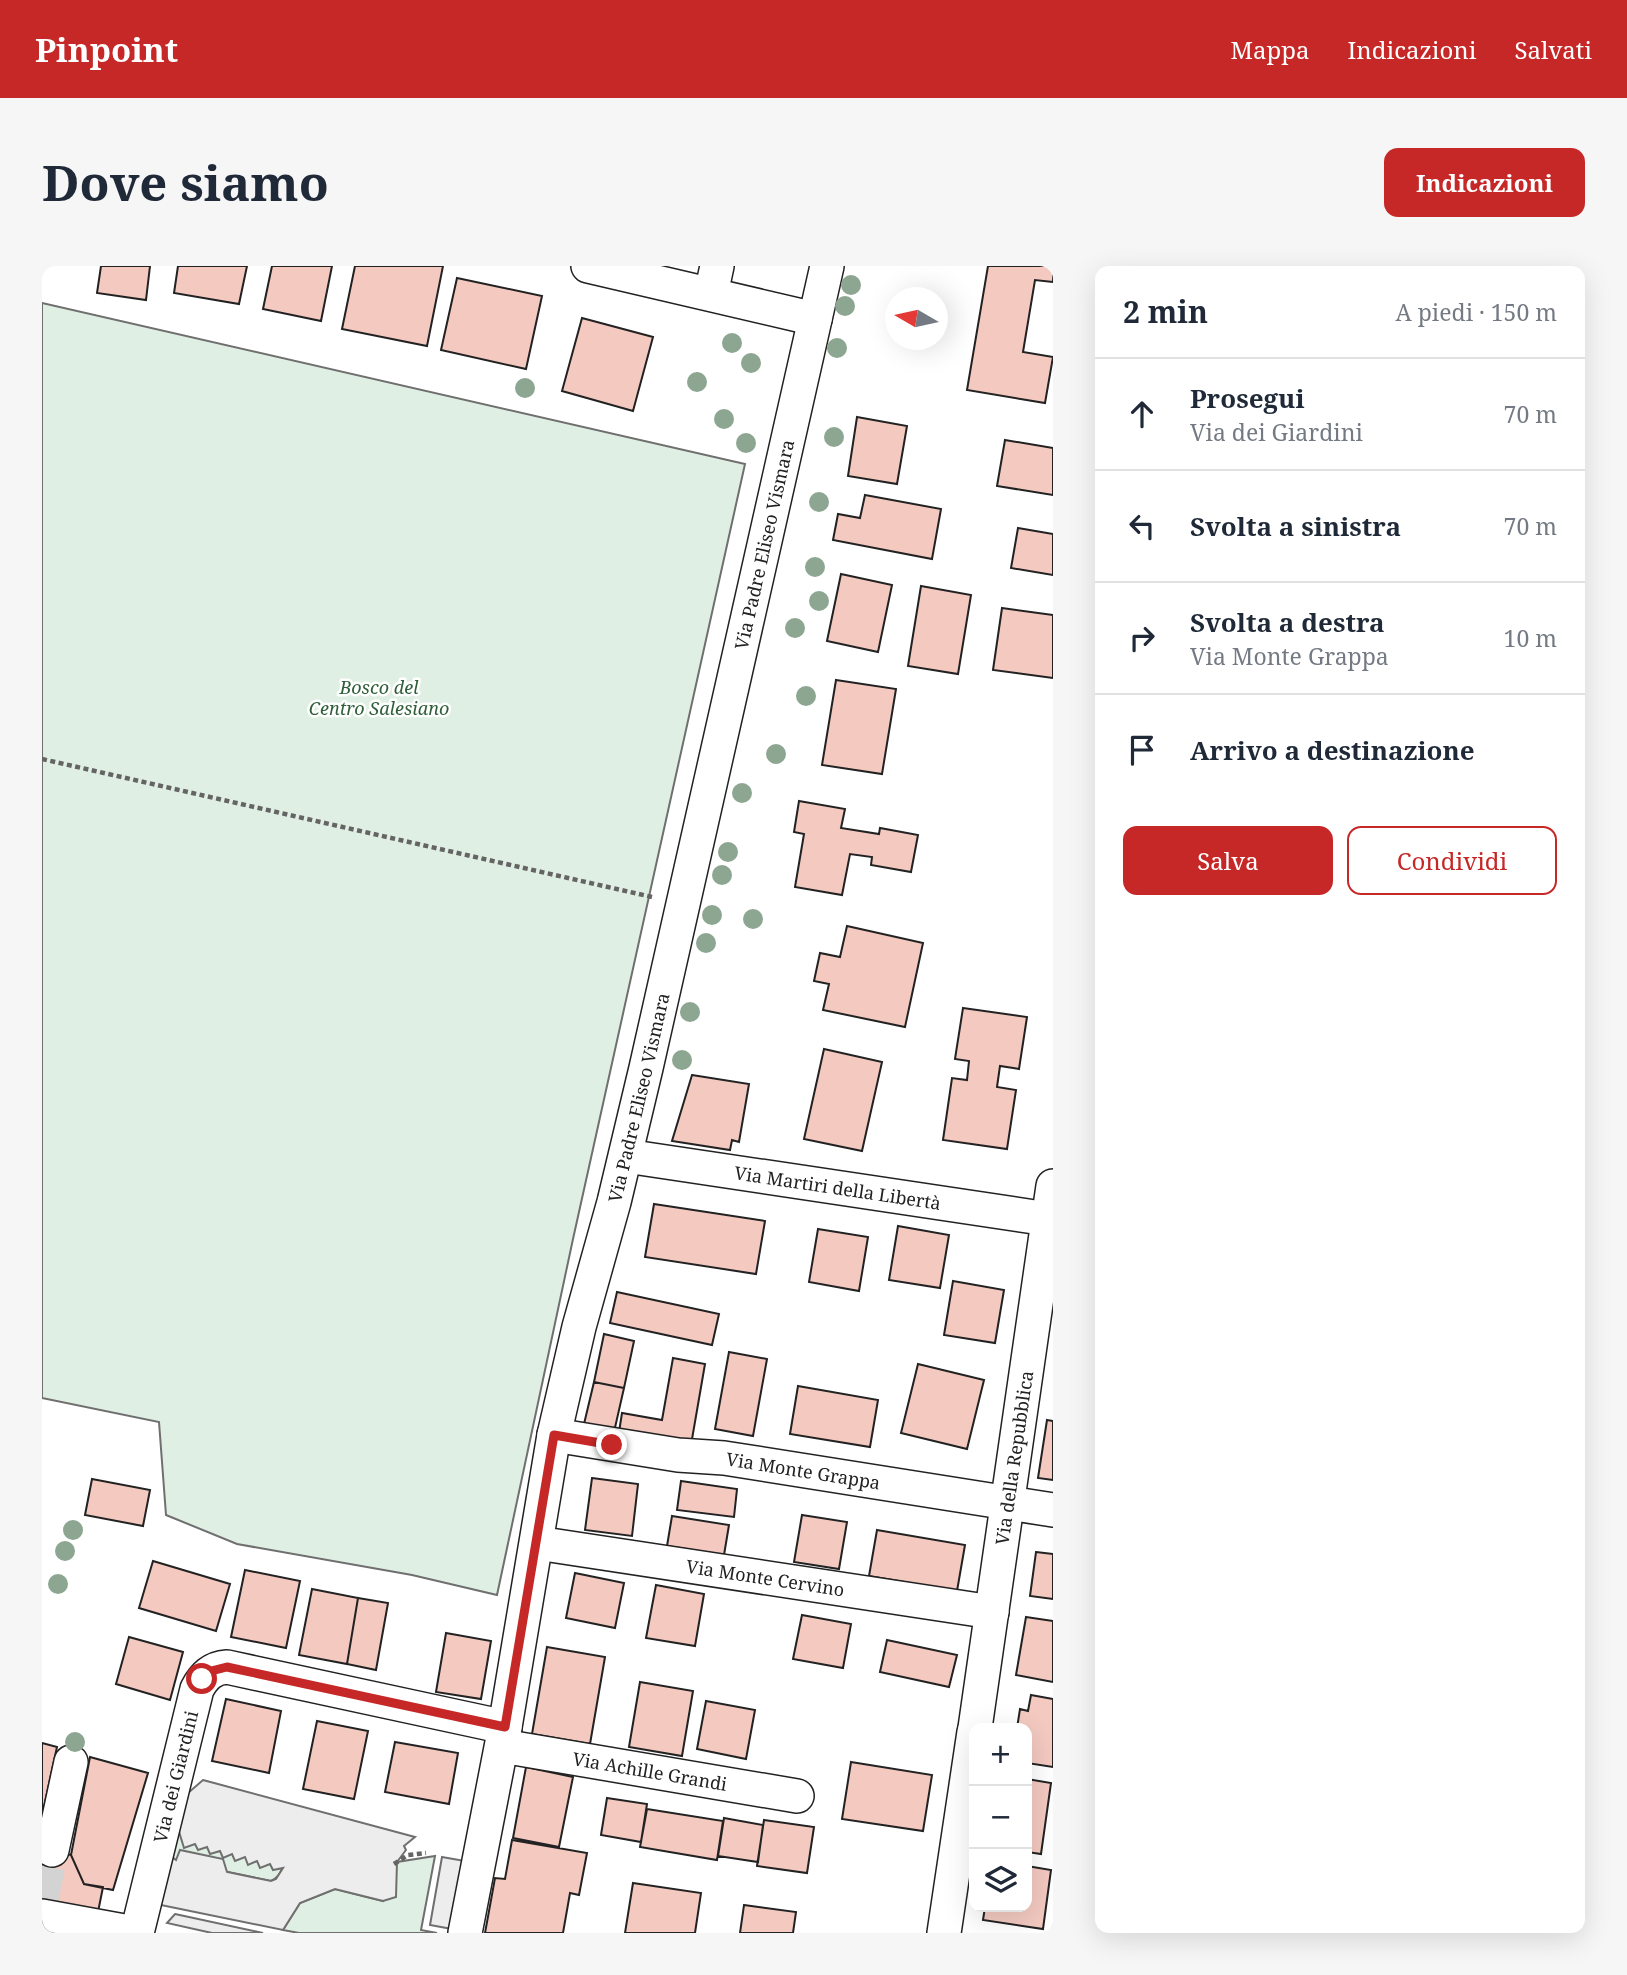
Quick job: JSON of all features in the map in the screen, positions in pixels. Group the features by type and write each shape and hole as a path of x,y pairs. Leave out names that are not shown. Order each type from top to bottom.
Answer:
{"street":[{"path":"588,266 714,280 815,318"},
{"name":"Via Padre Eliseo Vismara","path":"465,1933 503,1737 554,1435 579,1327 626,1156 827,266"},
{"name":"Via Martiri della Libertà","path":"626,1156 1048,1219"},
{"name":"Via della Repubblica","path":"975,1723 1053,1186"},
{"name":"Via Monte Grappa","path":"554,1435 678,1455 723,1458 1053,1510"},
{"name":"Via Monte Cervino","path":"537,1543 992,1612"},
{"name":"Via dei Giardini","path":"136,1933 197,1689 202,1679 219,1668 227,1667 503,1737"},
{"name":"Via Achille Grandi","path":"503,1737 797,1796"},
{"path":"52,1850 71,1762"},
{"name":"Via della Repubblica","path":"944,1933 969,1764"},
{"path":"42,1916 136,1933"}],"path":[{"path":"42,759 682,904"},
{"path":"394,1864 408,1855 426,1853"}],"green space":[{"name":"Bosco del Centro Salesiano","path":"42,303 745,464 497,1595 412,1575 237,1544 166,1515 159,1422 42,1398"},
{"path":"177,1825 196,1844 245,1856 275,1848 283,1849 281,1872 271,1881 175,1861 172,1857"},
{"path":"435,1856 421,1930 437,1933 299,1933 283,1930 300,1903 335,1889 383,1901 397,1862"}],"shaded area":[{"path":"203,1780 415,1837 404,1846 406,1850 397,1862 396,1897 383,1901 335,1889 300,1903 283,1930 156,1904 172,1857 176,1860 180,1850 223,1859 227,1872 271,1881 276,1879 283,1868 273,1870 270,1864 260,1868 257,1861 248,1865 245,1857 235,1861 232,1854 223,1858 220,1851 210,1854 207,1847 198,1850 195,1844 184,1848 177,1825 188,1793"},
{"path":"442,1857 465,1861 452,1929 430,1925"},
{"path":"175,1914 263,1933 212,1933 167,1923"}],"building":[{"path":"101,266 150,266 146,300 97,293"},
{"path":"178,266 247,266 239,304 174,293"},
{"path":"272,266 332,266 321,321 263,309"},
{"path":"355,266 443,266 427,346 342,329"},
{"path":"988,266 1053,266 1053,282 1035,280 1023,352 1053,357 1045,403 967,390"},
{"path":"457,278 542,296 526,369 441,350"},
{"path":"582,318 653,337 633,411 562,391"},
{"path":"857,417 907,426 897,484 848,476"},
{"path":"1005,440 1053,448 1053,495 997,486"},
{"path":"865,495 941,509 932,559 833,540 838,514 860,518"},
{"path":"1018,528 1053,534 1053,575 1011,568"},
{"path":"841,574 892,585 878,652 827,641"},
{"path":"921,586 971,595 958,674 908,666"},
{"path":"1002,608 1053,615 1053,678 993,670"},
{"path":"836,680 896,689 882,774 822,765"},
{"path":"799,801 845,809 841,828 879,834 880,828 918,835 911,872 871,865 872,857 850,854 842,895 795,887 804,834 794,832"},
{"path":"847,926 923,943 905,1027 823,1010 829,984 814,981 820,953 840,957"},
{"path":"963,1008 1027,1017 1019,1069 1000,1066 997,1087 1016,1090 1007,1149 943,1140 952,1078 967,1080 969,1061 955,1059"},
{"path":"824,1049 882,1062 862,1151 804,1139"},
{"path":"692,1075 749,1084 739,1142 732,1140 730,1150 672,1141"},
{"path":"654,1204 765,1221 756,1274 645,1257"},
{"path":"898,1226 949,1235 940,1288 889,1280"},
{"path":"818,1229 868,1237 859,1291 809,1282"},
{"path":"953,1281 1004,1290 995,1343 944,1335"},
{"path":"617,1292 719,1314 712,1345 610,1323"},
{"path":"604,1334 634,1341 624,1388 594,1382"},
{"path":"729,1352 767,1359 753,1436 715,1429"},
{"path":"673,1358 705,1364 691,1445 619,1432 622,1413 662,1420"},
{"path":"918,1364 984,1380 967,1449 901,1433"},
{"path":"594,1382 624,1388 614,1432 584,1424"},
{"path":"798,1386 878,1400 870,1447 790,1434"},
{"path":"1047,1420 1053,1421 1053,1480 1038,1478"},
{"path":"592,1478 638,1484 632,1536 585,1530"},
{"path":"92,1479 150,1490 143,1526 85,1515"},
{"path":"681,1481 737,1489 734,1517 677,1510"},
{"path":"802,1515 847,1522 839,1569 794,1562"},
{"path":"672,1516 729,1525 724,1555 667,1546"},
{"path":"877,1530 965,1545 957,1591 869,1576"},
{"path":"1036,1552 1053,1554 1053,1599 1030,1596"},
{"path":"153,1561 230,1584 216,1631 139,1608"},
{"path":"245,1570 300,1581 286,1648 231,1637"},
{"path":"575,1573 624,1583 615,1628 566,1618"},
{"path":"656,1585 704,1594 695,1646 646,1638"},
{"path":"312,1589 358,1598 347,1664 299,1655"},
{"path":"358,1598 388,1603 376,1670 347,1664"},
{"path":"802,1615 851,1624 843,1668 793,1659"},
{"path":"1026,1617 1053,1621 1053,1682 1016,1675"},
{"path":"446,1633 491,1641 481,1699 436,1692"},
{"path":"129,1637 183,1652 170,1700 116,1684"},
{"path":"887,1640 957,1655 949,1687 880,1672"},
{"path":"547,1647 605,1657 590,1744 532,1734"},
{"path":"640,1682 693,1691 682,1756 629,1747"},
{"path":"1031,1695 1053,1699 1053,1767 1032,1764 1032,1723 1018,1723 1020,1709 1028,1711"},
{"path":"226,1699 281,1711 269,1773 212,1761"},
{"path":"706,1701 755,1710 746,1759 697,1749"},
{"path":"317,1721 368,1731 354,1799 303,1789"},
{"path":"395,1742 458,1753 449,1804 385,1792"},
{"path":"42,1743 57,1747 42,1816"},
{"path":"90,1757 148,1773 113,1890 84,1884 71,1855"},
{"path":"851,1762 932,1775 923,1831 842,1819"},
{"path":"526,1767 573,1777 559,1847 513,1838"},
{"path":"1032,1780 1051,1783 1041,1854 1032,1853"},
{"path":"607,1798 647,1804 641,1842 601,1835"},
{"path":"647,1809 723,1821 717,1860 640,1847"},
{"path":"724,1818 763,1825 758,1862 718,1856"},
{"path":"764,1820 814,1827 807,1873 757,1866"},
{"path":"512,1840 587,1853 579,1895 570,1893 563,1933 485,1933 495,1878 505,1879"},
{"path":"42,1848 71,1855 84,1884 103,1887 98,1912 42,1901"},
{"path":"1032,1867 1051,1870 1043,1929 983,1920 984,1912 1032,1912"},
{"path":"633,1883 701,1893 695,1933 625,1933"},
{"path":"744,1905 796,1912 793,1933 740,1933"}],"tunnel":[{"path":"42,1899 52,1850"}],"route":[{"path":"202,1679 211,1671 227,1667 505,1727 554,1435 612,1445"}]}
